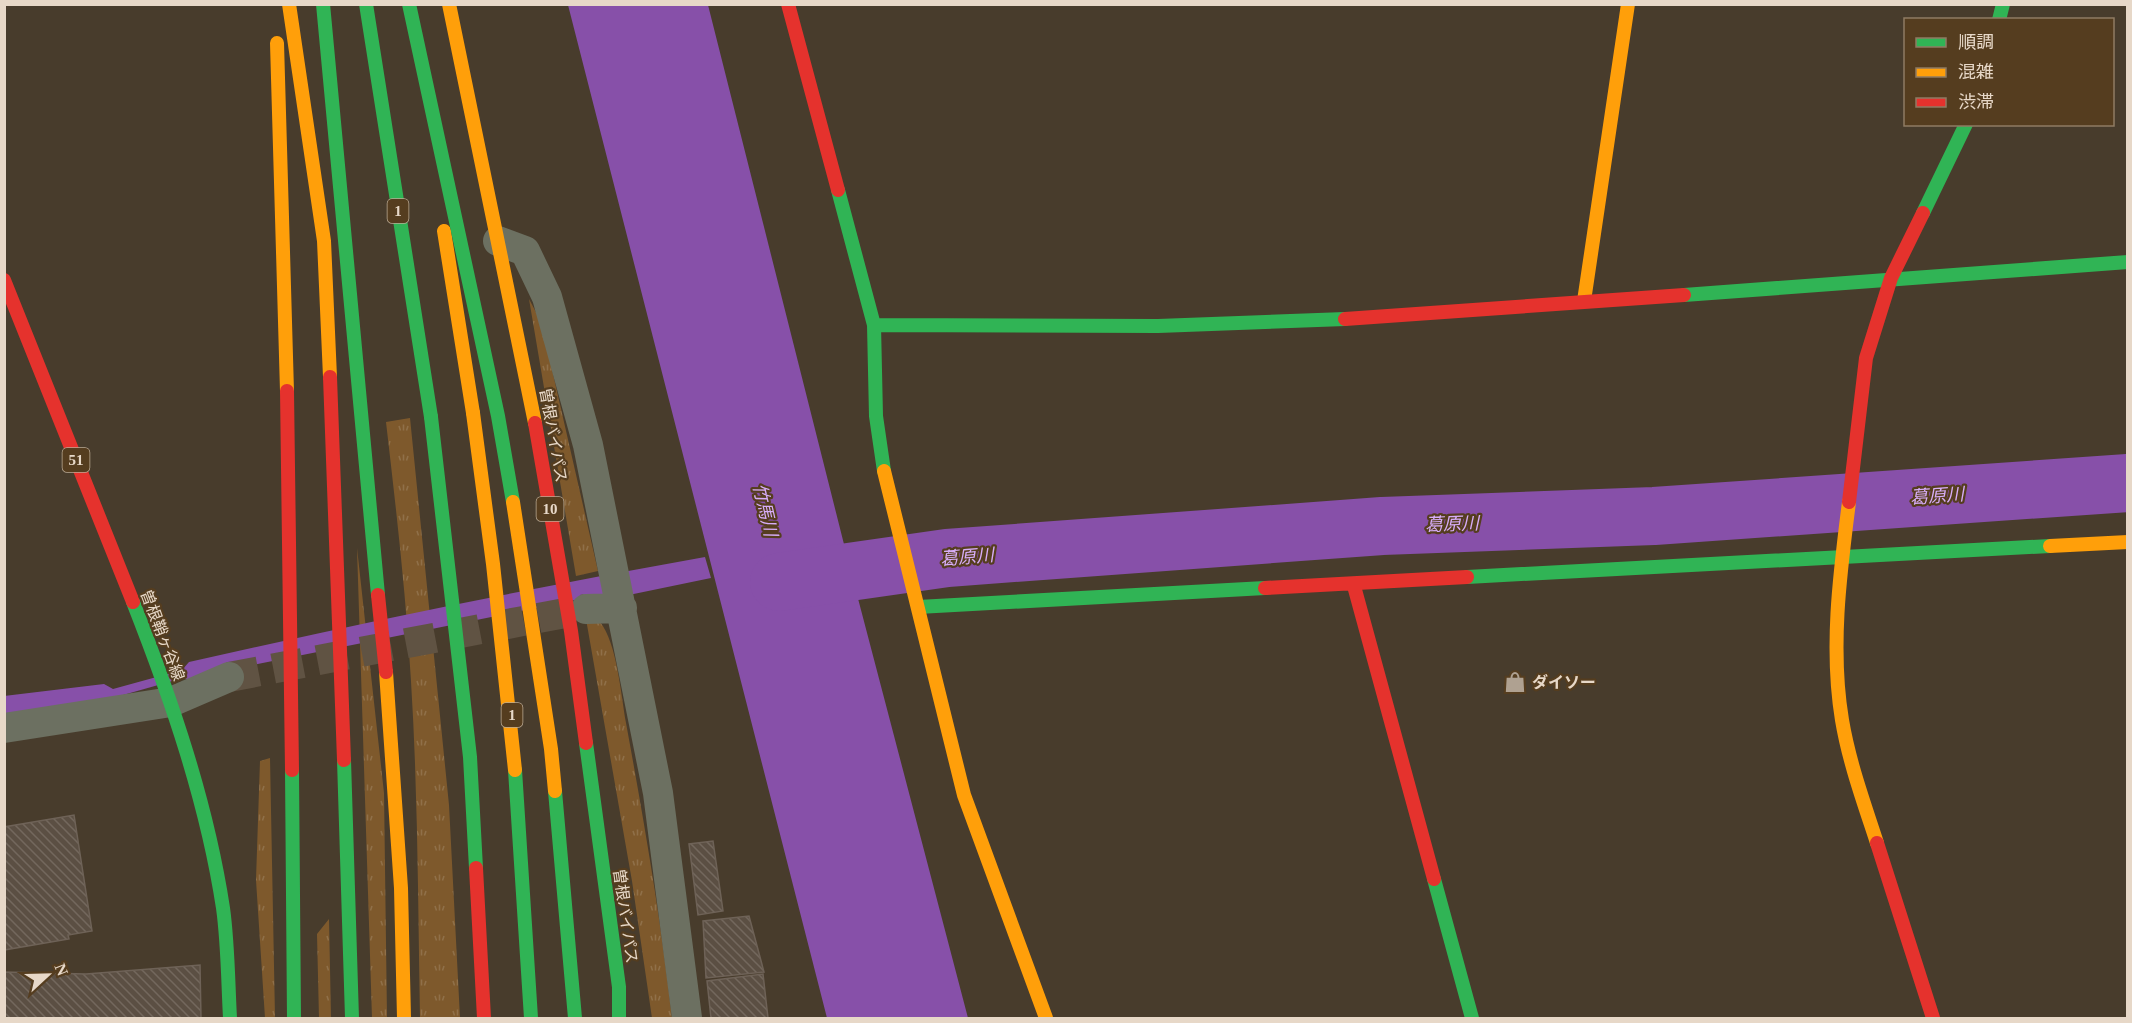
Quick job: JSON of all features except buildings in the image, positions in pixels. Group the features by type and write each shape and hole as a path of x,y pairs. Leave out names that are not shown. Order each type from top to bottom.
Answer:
{"main road":[{"path":"289,4 324,241 338,546 352,1018"},
{"path":"323,4 399,812 405,955 404,1018"},
{"name":"1","path":"366,4 430,417 452,586 470,757 484,1018"},
{"path":"408,4 498,416 524,568 551,748 575,1018"},
{"name":"1","path":"408,4 498,584 528,911 531,1018"},
{"name":"曽根バイパス","path":"449,4 532,407 571,631 619,987 619,1018"},
{"path":"788,4 874,325 876,416 887,491 964,795 1046,1018"},
{"path":"1584,301 1628,4"},
{"path":"277,15 290,495 294,1018"},
{"path":"1933,1018 1857,782 1842,720 1836,656 1842,560 1866,358 1891,278 1965,126"},
{"path":"874,325 1158,326 1311,322 2127,262"},
{"name":"曽根鞘ヶ谷線","path":"4,280 169,697 206,819 223,910 230,1018"},
{"path":"918,607 1842,560 2127,542"},
{"path":"1354,586 1472,1018"},
{"path":"619,987 624,1018"}],"street":[{"path":"498,241 525,251 547,297 588,445 658,793 687,1018"},
{"path":"586,609 621,608"},
{"path":"4,728 169,697 229,677"}],"green space":[{"path":"529,299 538,316 548,352 598,571 576,576"},
{"path":"410,418 449,805 460,1018 420,1018 411,681 404,583 386,422"},
{"path":"357,548 384,793 387,1018 372,1018"},
{"path":"586,619 600,622 606,631 618,670 652,870 672,1018 652,1018 632,881"},
{"path":"270,758 275,1018 265,1018 256,880 260,761"},
{"path":"329,919 331,1018 319,1018 317,934"}],"water":[{"name":"竹馬川","path":"568,5 708,5 850,568 968,1018 827,1018"},
{"path":"705,557 711,578 595,602 590,597 223,671 195,681 183,678 116,697 5,714 4,696 104,684 113,689 182,670 189,662 382,620"}],"waterway":[{"name":"葛原川","path":"779,582 947,558 1382,526 1654,516 2128,483"}],"tunnel":[{"path":"229,677 586,609"}],"traffic: fast":[{"path":"323,4 378,595"},
{"path":"366,4 431,417"},
{"path":"409,4 498,416 513,502"},
{"path":"2000,18 2003,4"},
{"path":"1923,213 1965,126"},
{"path":"838,190 874,325 876,416 884,471"},
{"path":"1684,295 2128,262"},
{"path":"874,325 1158,326 1345,319"},
{"path":"431,417 470,757 476,868"},
{"path":"1467,577 2050,546"},
{"path":"918,607 1265,588"},
{"path":"133,602 187,753 208,830 225,922 230,1018"},
{"path":"586,743 619,987 619,1018"},
{"path":"344,760 352,1018"},
{"path":"292,770 294,1018"},
{"path":"515,770 531,1018"},
{"path":"555,791 575,1018"},
{"path":"1434,879 1472,1018"}],"traffic: slow":[{"path":"289,4 324,241 330,377"},
{"path":"449,4 535,423"},
{"path":"1584,301 1628,4"},
{"path":"277,43 287,391"},
{"path":"444,231 473,413"},
{"path":"473,413 493,564 515,770"},
{"path":"884,471 964,795 1046,1018"},
{"path":"513,502 551,749 555,791"},
{"path":"1849,502 1838,611 1838,693 1857,782 1877,843"},
{"path":"2050,546 2128,542"},
{"path":"386,672 401,888 404,1018"}],"traffic: jam":[{"path":"788,4 838,190"},
{"path":"1849,502 1866,358 1891,278 1923,213"},
{"path":"4,280 133,602"},
{"path":"1345,319 1684,295"},
{"path":"330,377 344,760"},
{"path":"287,391 292,770"},
{"path":"535,423 571,631 586,743"},
{"path":"1265,588 1467,577"},
{"path":"1354,586 1434,879"},
{"path":"378,595 386,672"},
{"path":"1877,843 1933,1018"},
{"path":"476,868 484,1018"}],"place":[{"name":"ダイソー","path":"1515,682"}]}
